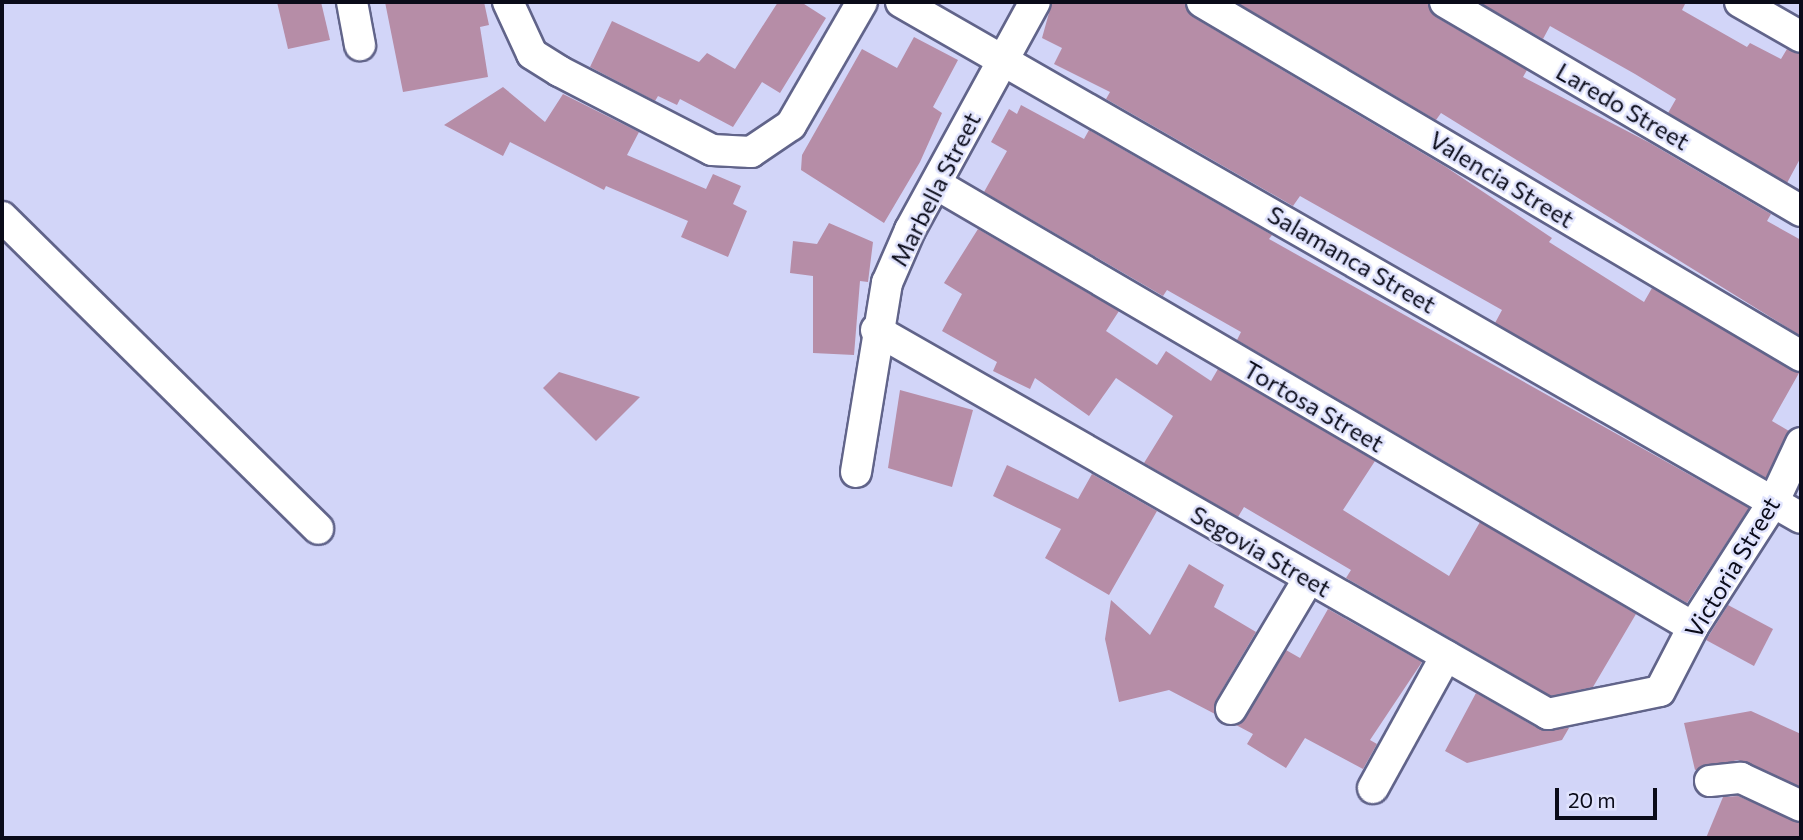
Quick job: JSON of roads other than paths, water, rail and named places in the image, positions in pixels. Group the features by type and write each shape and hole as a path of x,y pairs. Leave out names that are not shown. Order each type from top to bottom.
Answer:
{"street":[{"path":"352,2 360,45"},
{"path":"508,2 532,54 712,150 751,152 791,125 862,2"},
{"name":"Salamanca Street","path":"901,2 1801,518"},
{"name":"Marbella Street","path":"856,472 876,330 887,283 936,184 1035,2"},
{"name":"Valencia Street","path":"1202,2 1801,356"},
{"name":"Laredo Street","path":"1445,2 1801,211"},
{"path":"1740,2 1801,37"},
{"name":"Tortosa Street","path":"936,184 1693,627"},
{"path":"2,217 318,529"},
{"name":"Segovia Street","path":"876,330 1548,714 1660,691"},
{"name":"Victoria Street","path":"1660,691 1693,627 1774,501 1801,443"},
{"path":"1231,709 1309,578"},
{"path":"1373,788 1446,656"},
{"path":"1710,781 1741,778 1801,806"}]}
